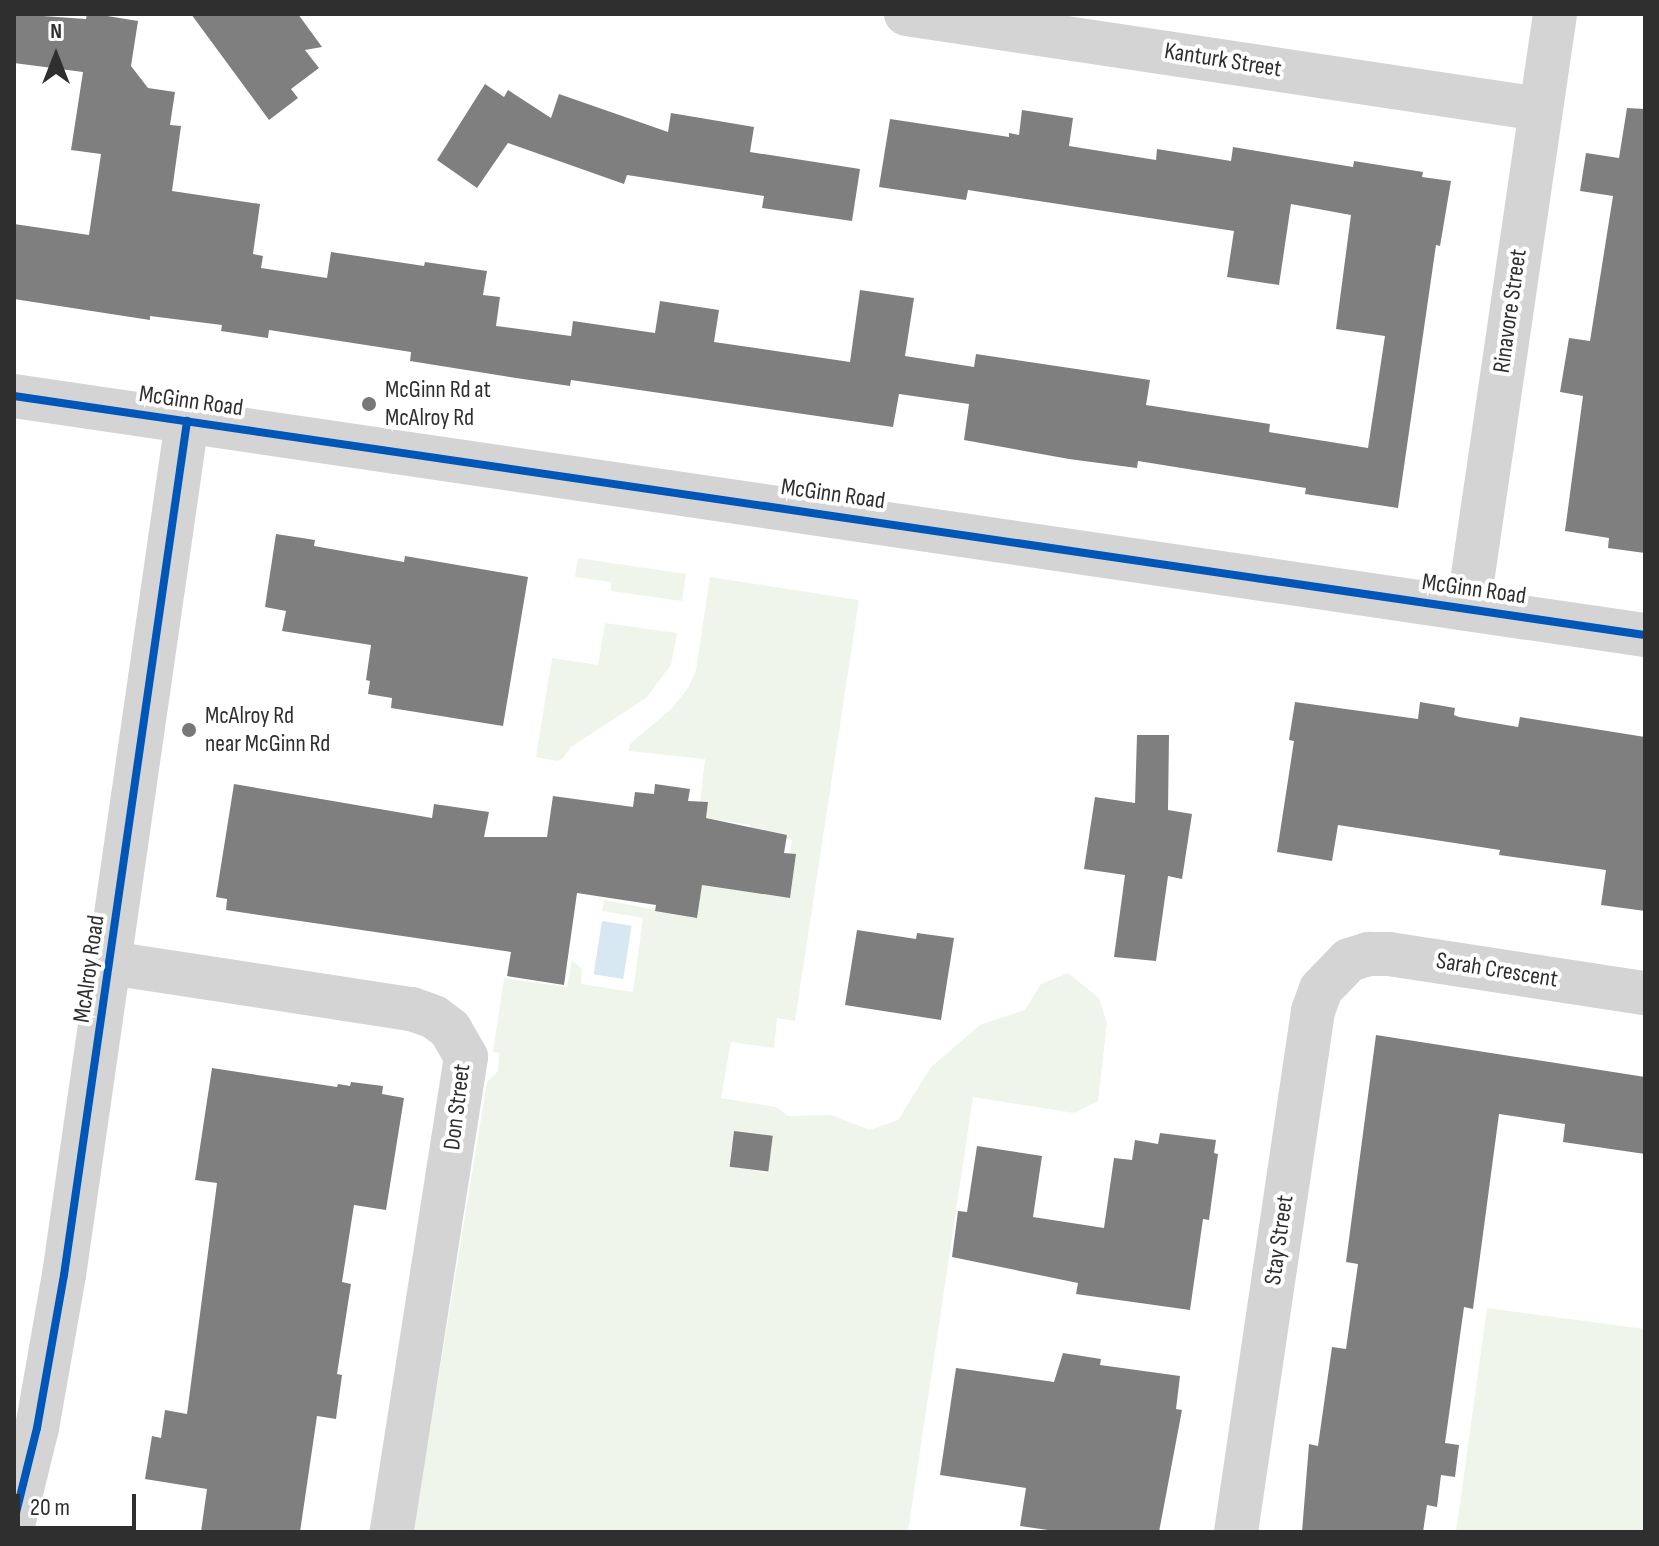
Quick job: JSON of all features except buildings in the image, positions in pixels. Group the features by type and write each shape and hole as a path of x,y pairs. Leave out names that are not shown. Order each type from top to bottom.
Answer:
{"street":[{"name":"Kanturk Street","path":"906,14 1058,24 1540,109"},
{"name":"Rinavore Street","path":"1468,609 1555,14"},
{"name":"McGinn Road","path":"14,396 1645,635"},
{"name":"McAlroy Road","path":"14,1521 37,1428 64,1275 187,421"},
{"name":"Sarah Crescent","path":"1349,960 1369,954 1389,954 1645,993"},
{"name":"Stay Street","path":"1236,1532 1313,1011 1321,989 1349,960"},
{"name":"Don Street","path":"110,963 412,1009 434,1017 450,1029 466,1057 392,1532"}],"shaded area":[{"path":"578,558 686,574 682,601 611,591 611,582 575,577"},
{"path":"710,577 859,600 795,1021 777,1018 774,1048 731,1042 721,1098 776,1107 788,1116 831,1115 870,1130 898,1120 931,1067 980,1025 1025,1010 1041,984 1068,973 1099,998 1107,1023 1098,1101 1074,1113 973,1097 908,1532 413,1532 487,1082 498,1071 499,1053 493,1052 504,978 567,987 572,960 582,969 581,984 633,992 643,918 602,911 604,900 697,918 702,885 790,898 796,855 790,854 792,840 750,830 750,825 706,818 708,803 700,802 705,759 629,751 630,744 672,708 688,688 696,670","holes":["734,1132 772,1137 768,1173 729,1166"]},
{"path":"605,623 677,633 671,665 646,698 571,747 563,758 558,761 536,757 552,658 598,665"},
{"path":"602,921 632,926 623,979 594,974"},
{"path":"1487,1308 1645,1329 1645,1532 1456,1532"}],"cycle path":[{"path":"14,396 1645,635"},
{"path":"14,1521 37,1428 64,1275 187,421"}],"place":[{"name":"McGinn Rd at McAlroy Rd","path":"369,404"},
{"name":"McAlroy Rd near McGinn Rd","path":"189,730"}]}
